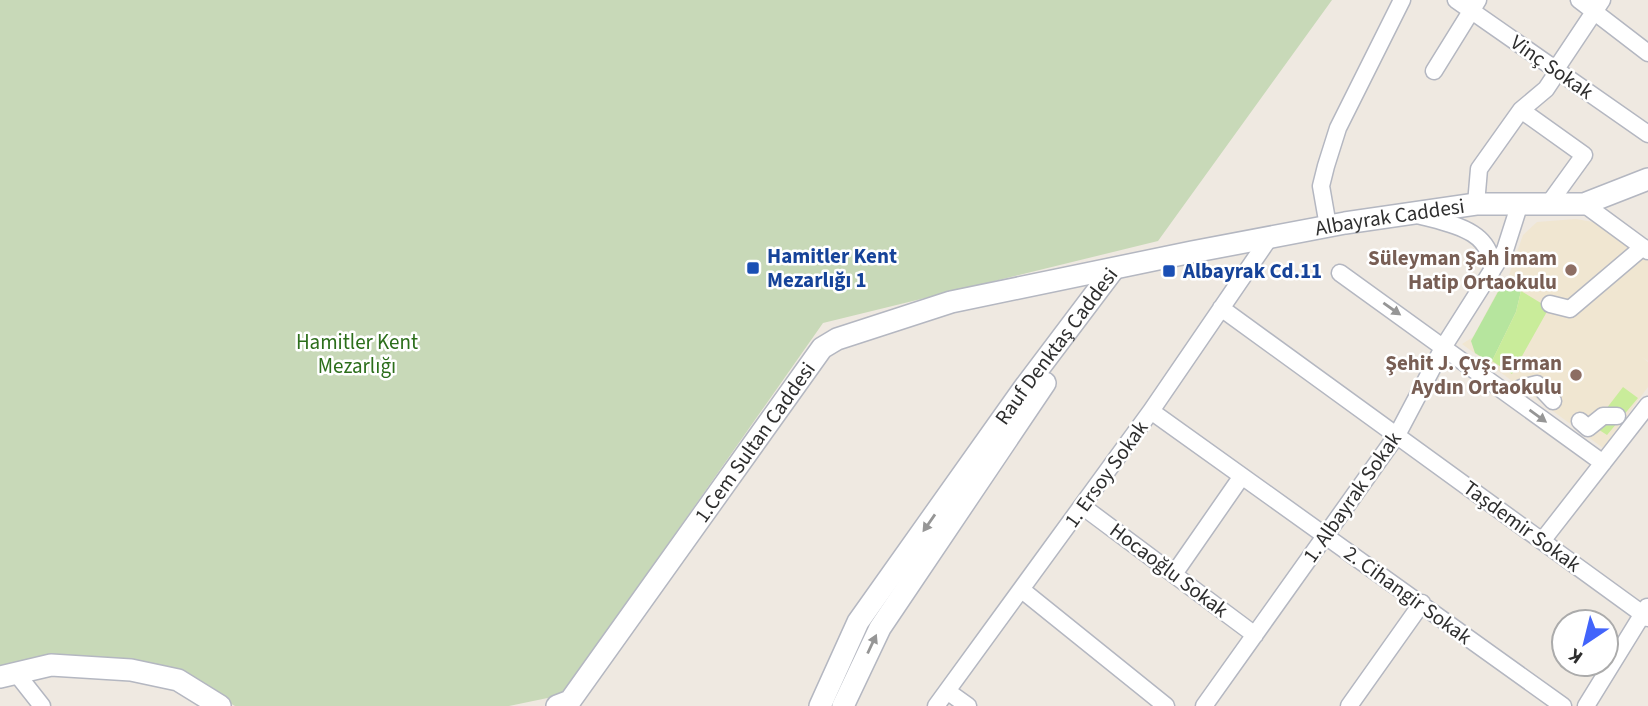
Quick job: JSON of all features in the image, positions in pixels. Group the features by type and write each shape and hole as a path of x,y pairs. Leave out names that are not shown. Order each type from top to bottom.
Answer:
{"street":[{"path":"1328,226 1321,186 1338,128 1402,0"},
{"name":"Vinç Sokak","path":"1455,0 1475,5 1557,70 1647,131"},
{"path":"1579,0 1598,5 1648,53"},
{"path":"1434,71 1475,5"},
{"path":"1476,204 1479,169 1521,110 1546,89 1598,5"},
{"path":"1521,110 1584,155 1550,202"},
{"name":"Albayrak Caddesi","path":"1122,267 1328,226 1476,204 1584,204 1648,179"},
{"name":"1. Albayrak Sokak","path":"1204,706 1397,435 1444,346 1505,250 1520,203"},
{"path":"1550,304 1570,309 1645,249 1584,204"},
{"path":"1412,213 1468,229 1490,250 1492,271"},
{"name":"1. Ersoy Sokak","path":"936,706 1151,411 1270,237"},
{"name":"1.Cem Sultan Caddesi","path":"557,706 570,701 822,348 837,339 951,302 1122,267"},
{"name":"Rauf Denktaş Caddesi","path":"820,706 858,622 1024,388 1122,267"},
{"name":"Rauf Denktaş Caddesi","path":"844,706 880,628 951,518 1122,267"},
{"path":"1340,273 1603,463"},
{"name":"Taşdemir Sokak","path":"1221,308 1542,541 1646,612"},
{"path":"1521,388 1537,384 1553,401"},
{"path":"1542,541 1648,405"},
{"name":"2. Cihangir Sokak","path":"1151,411 1563,706"},
{"path":"1580,421 1588,428 1603,416 1617,416"},
{"path":"1174,574 1242,476"},
{"name":"Hocaoğlu Sokak","path":"1082,506 1255,635"},
{"path":"1022,590 1166,706"},
{"path":"1354,704 1422,603"},
{"path":"1586,706 1646,612"},
{"path":"8,675 51,665 131,670 178,680 220,706"},
{"path":"8,675 42,706"},
{"path":"947,691 968,706"}],"shaded area":[{"name":"Şehit J. Çvş. Erman Aydın Ortaokulu","path":"1576,219 1604,224 1648,256 1648,361 1642,357 1648,362 1648,387 1603,448 1462,344 1473,337 1503,281 1511,285 1509,275 1523,235 1537,222"}],"green space":[{"name":"Hamitler Kent Mezarlığı","path":"0,0 1332,0 1158,241 823,323 562,695 509,706 235,706 182,676 40,658 0,666"},
{"path":"1504,281 1521,291 1516,312 1491,363 1475,353 1471,341"},
{"path":"1521,291 1549,308 1512,374 1492,361 1516,312"},
{"path":"1623,387 1638,398 1607,435 1593,426"}],"place":[{"name":"Hamitler Kent Mezarlığı 1","path":"753,268"},
{"name":"Süleyman Şah İmam Hatip Ortaokulu","path":"1571,270"},
{"name":"Albayrak Cd.11","path":"1169,271"},
{"name":"Şehit J. Çvş. Erman Aydın Ortaokulu","path":"1576,375"}]}
